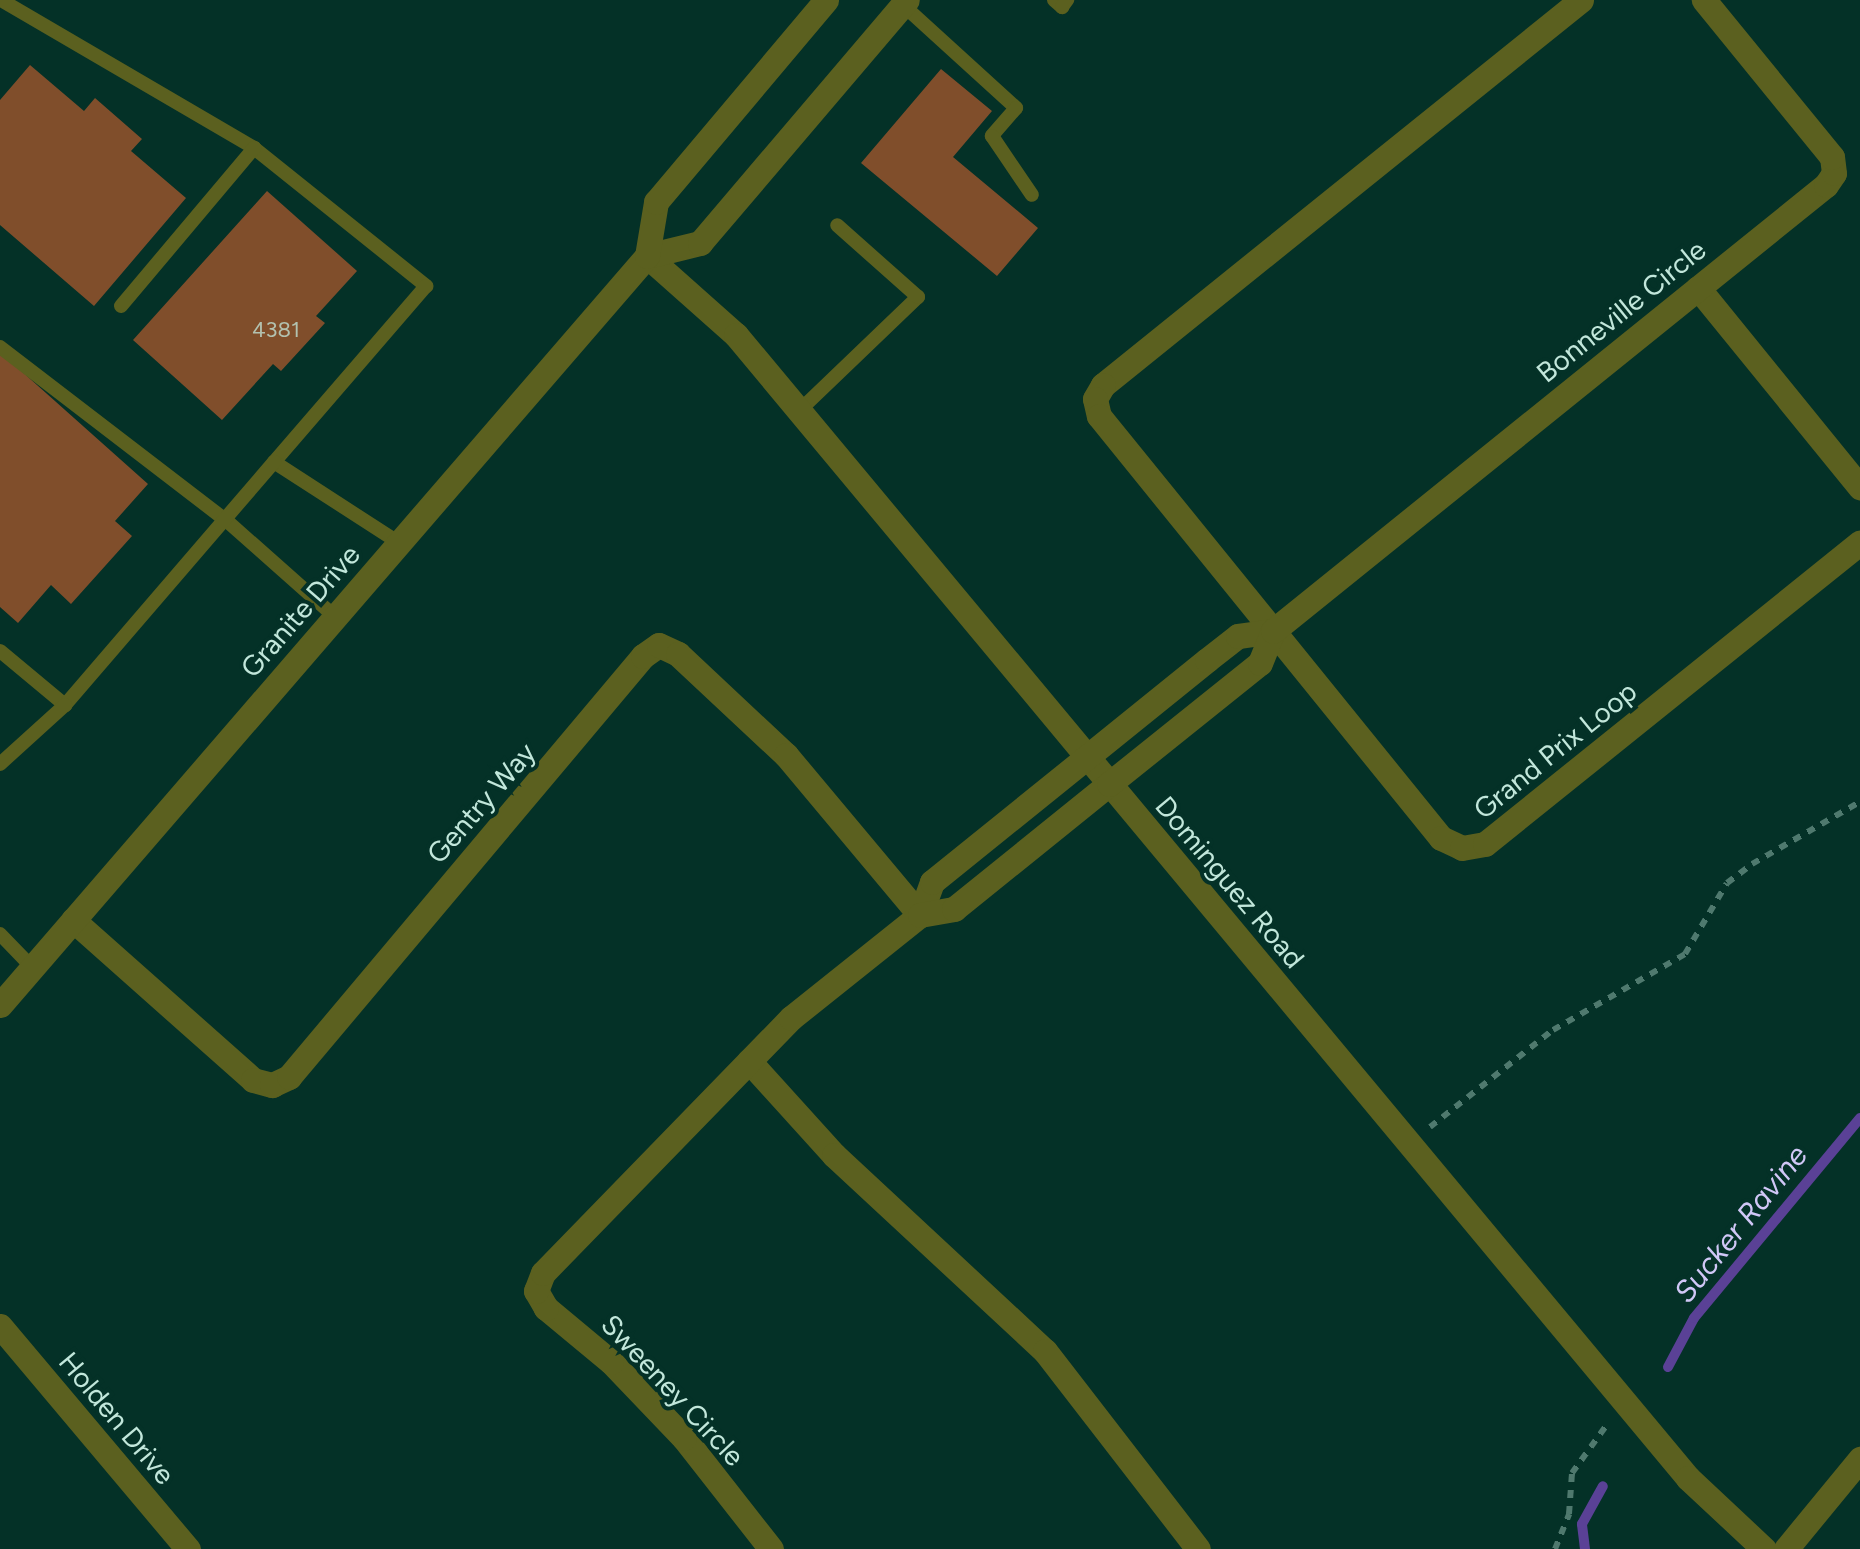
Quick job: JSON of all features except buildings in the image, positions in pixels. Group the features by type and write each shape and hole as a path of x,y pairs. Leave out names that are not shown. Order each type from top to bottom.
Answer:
{"street":[{"path":"826,0 656,202 646,256 700,243 905,2"},
{"path":"1273,630 1099,416 1095,399 1103,385 1581,0"},
{"name":"Bonneville Circle","path":"1086,757 1238,636 1273,630 1698,288 1834,173 1832,157 1704,0"},
{"name":"Dominguez Road","path":"646,256 736,335 1688,1478 1764,1549"},
{"name":"Granite Drive","path":"0,1004 646,256"},
{"path":"1698,288 1860,486"},
{"name":"Grand Prix Loop","path":"1273,630 1441,838 1462,848 1485,844 1860,543"},
{"name":"Bonneville Circle","path":"1110,784 1260,664 1273,630"},
{"name":"Gentry Way","path":"73,920 253,1080 272,1085 289,1076 643,656 659,646 678,654 786,755 920,914"},
{"name":"Sweeney Circle","path":"920,914 932,882 1086,757"},
{"name":"Sweeney Circle","path":"771,1549 684,1438 611,1362 546,1308 536,1291 543,1274 791,1018 920,914 954,909 1110,784"},
{"path":"749,1061 834,1154 1045,1351 1198,1549"},
{"name":"Holden Drive","path":"0,1326 188,1549"},
{"path":"1786,1549 1860,1459"}],"lane":[{"path":"0,764 65,704 426,286 254,148 1,0"},
{"path":"1054,0 1062,7 1067,0"},
{"path":"905,2 1016,108 992,136 1032,195"},
{"path":"120,306 254,148"},
{"path":"799,411 918,297 836,225"},
{"path":"0,347 227,521 335,617"},
{"path":"274,462 398,543"},
{"path":"0,651 65,704"},
{"path":"0,934 32,967"}],"path":[{"path":"1409,1144 1553,1030 1685,954 1727,883 1752,864 1860,802"},
{"path":"1555,1549 1569,1514 1572,1474 1591,1439 1626,1404"}],"waterway":[{"name":"Sucker Ravine","path":"1668,1367 1694,1318 1860,1118"},
{"name":"Sucker Ravine","path":"1585,1549 1582,1524 1603,1486"}]}
